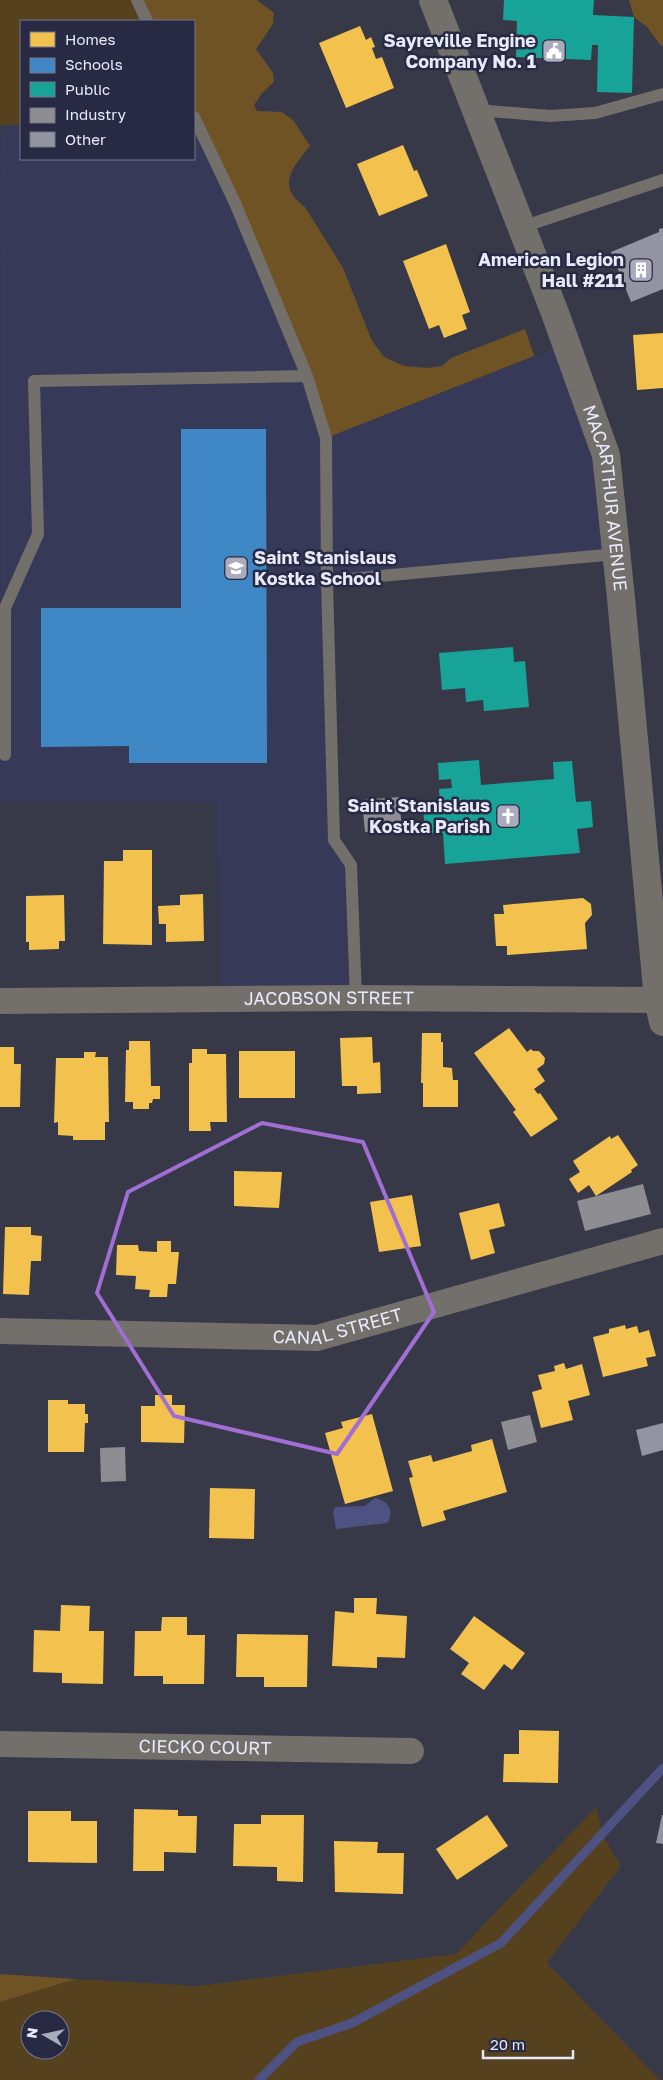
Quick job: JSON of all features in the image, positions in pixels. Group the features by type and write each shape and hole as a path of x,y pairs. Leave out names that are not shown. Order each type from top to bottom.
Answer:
{"street":[{"name":"MACARTHUR AVENUE","path":"433,0 522,226 606,455 660,1011"},
{"name":"JACOBSON STREET","path":"0,1001 356,998 660,1011"},
{"name":"CANAL STREET","path":"0,1331 317,1338 663,1241"},
{"name":"CIECKO COURT","path":"0,1744 411,1751"}],"lane":[{"path":"137,0 147,20"},
{"path":"476,110 550,116 595,113 663,94"},
{"path":"195,119 235,203 307,376 326,438 327,581 334,840 352,865 356,998"},
{"path":"522,226 663,180"},
{"path":"5,755 5,608 38,534 34,381 307,376"},
{"path":"327,581 616,554"}],"highlighted area":[{"path":"262,1123 363,1142 434,1312 337,1454 174,1416 97,1293 128,1192"}],"shaded area":[{"path":"0,0 138,0 148,20 20,20 20,125 1,125 0,142"},
{"path":"137,0 257,0 274,13 273,24 256,49 273,73 274,82 262,93 254,105 257,111 282,112 293,120 310,146 298,161 290,176 291,192 305,207 343,268 372,341 384,357 404,366 427,368 442,366 451,358 525,329 534,356 326,438 195,119 195,20 147,20"},
{"path":"629,0 663,0 663,45 661,46 647,27 634,17"},
{"name":"Saint Stanislaus Kostka School","path":"1,125 20,125 20,160 195,160 195,130 200,130 326,438 566,344 616,554 327,582 334,840 351,865 356,998 221,999 217,802 0,801"},
{"path":"375,1498 383,1501 389,1507 391,1514 387,1523 336,1529 333,1512 335,1507 365,1506"},
{"path":"596,1807 603,1836 621,1866 547,1963 660,2080 0,2080 0,2002 76,1979 197,1986 456,1954"},
{"path":"0,1974 76,1979 0,2002"}],"building: Homes":[{"path":"360,26 366,40 371,37 375,47 372,48 376,59 382,57 394,88 346,108 319,43"},
{"path":"403,145 414,171 417,170 428,196 379,216 357,164"},
{"path":"446,244 470,312 462,315 467,329 444,338 439,325 429,329 403,261"},
{"path":"663,333 663,388 637,390 633,335"},
{"path":"123,850 152,850 152,945 103,944 104,861 123,861"},
{"path":"203,894 204,941 166,942 166,924 159,924 158,906 180,905 180,895"},
{"path":"64,895 65,941 59,941 59,949 29,950 29,942 26,942 26,896"},
{"path":"583,898 591,904 592,915 585,923 587,949 507,955 507,946 496,946 494,914 504,914 503,905"},
{"path":"509,1028 527,1052 531,1049 539,1051 545,1058 544,1064 537,1069 545,1081 534,1089 538,1094 540,1093 558,1119 531,1137 513,1112 516,1110 474,1053"},
{"path":"422,1033 441,1033 443,1067 452,1068 453,1080 458,1080 458,1107 423,1107 423,1083 421,1083"},
{"path":"372,1037 373,1063 380,1062 381,1093 357,1094 357,1086 342,1086 340,1038"},
{"path":"129,1041 150,1041 151,1086 160,1086 160,1099 153,1099 152,1103 149,1103 149,1109 133,1109 133,1102 125,1102 126,1050 129,1050"},
{"path":"0,1047 14,1047 14,1064 21,1064 20,1107 0,1107"},
{"path":"192,1049 207,1049 207,1054 226,1054 227,1122 210,1122 211,1131 189,1131 189,1063 192,1063"},
{"path":"239,1051 295,1051 295,1098 239,1098"},
{"path":"84,1052 96,1052 95,1057 108,1057 109,1122 105,1122 105,1140 73,1140 73,1136 58,1135 58,1122 54,1123 56,1058 84,1058"},
{"path":"618,1135 638,1165 631,1170 632,1172 596,1196 589,1185 578,1193 569,1179 580,1172 573,1161 610,1136 611,1139"},
{"path":"234,1171 282,1172 279,1208 234,1206"},
{"path":"412,1195 421,1246 379,1252 370,1202"},
{"path":"499,1203 505,1226 489,1230 495,1253 471,1260 459,1213"},
{"path":"5,1227 31,1227 31,1235 42,1236 41,1261 31,1261 29,1295 3,1294"},
{"path":"157,1241 171,1241 171,1252 179,1252 176,1284 168,1284 167,1297 149,1297 150,1290 135,1289 136,1276 116,1275 117,1245 138,1245 139,1251 157,1252"},
{"path":"625,1325 626,1329 637,1326 639,1333 649,1330 656,1356 646,1358 648,1366 603,1377 593,1337 609,1333 609,1329"},
{"path":"564,1363 566,1369 582,1364 590,1395 568,1401 573,1420 541,1428 532,1392 542,1389 538,1375 555,1371 554,1366"},
{"path":"155,1395 172,1395 172,1405 185,1405 184,1443 141,1442 141,1406 155,1406"},
{"path":"48,1400 68,1400 68,1404 85,1404 85,1414 88,1414 88,1423 85,1423 84,1452 48,1452"},
{"path":"372,1414 393,1491 345,1504 325,1433 343,1428 341,1422"},
{"path":"492,1439 507,1492 443,1511 446,1520 422,1527 409,1478 413,1477 408,1461 431,1455 433,1462 472,1451 471,1445"},
{"path":"210,1488 255,1489 254,1539 209,1538"},
{"path":"354,1598 377,1598 376,1614 407,1616 405,1658 377,1657 377,1668 332,1666 335,1611 354,1613"},
{"path":"61,1605 90,1606 89,1631 104,1631 103,1684 62,1683 62,1673 33,1672 34,1630 60,1631"},
{"path":"474,1616 525,1653 512,1670 504,1664 484,1690 461,1674 469,1663 450,1649"},
{"path":"162,1617 187,1617 187,1635 205,1635 204,1684 163,1684 163,1676 134,1676 135,1631 161,1631"},
{"path":"237,1634 308,1635 307,1687 264,1687 264,1677 236,1677"},
{"path":"519,1730 559,1731 558,1783 503,1782 504,1754 519,1754"},
{"path":"134,1809 178,1810 178,1816 197,1816 196,1853 164,1852 164,1871 133,1871"},
{"path":"28,1811 71,1811 71,1821 97,1821 97,1863 28,1862"},
{"path":"261,1815 304,1815 303,1882 277,1881 277,1867 233,1866 234,1824 261,1824"},
{"path":"487,1815 508,1846 457,1880 436,1849"},
{"path":"334,1841 378,1842 377,1853 404,1853 403,1894 335,1892"}],"building: Schools":[{"path":"181,429 266,429 267,763 129,763 129,746 41,747 41,608 181,608"}],"building: Public":[{"name":"Sayreville Engine Company No. 1","path":"504,0 594,0 593,15 634,17 632,93 597,92 598,45 592,45 591,60 516,57 517,21 503,20"},
{"path":"513,647 514,662 525,661 529,707 484,711 483,700 466,702 465,688 442,690 439,653"},
{"name":"Saint Stanislaus Kostka Parish","path":"479,760 481,785 554,779 553,762 572,761 576,802 591,801 593,827 577,829 580,853 445,864 443,833 425,834 423,805 440,803 439,789 452,788 451,779 439,780 438,763"}],"building: Industry":[{"path":"399,797 402,830 365,832 362,800"},
{"path":"643,1184 651,1214 585,1231 577,1201"},
{"path":"530,1415 537,1442 508,1450 501,1422"},
{"path":"125,1447 126,1481 101,1482 100,1448"}],"building: Other":[{"name":"American Legion Hall #211","path":"663,228 663,289 631,302 611,252 659,232 659,229"},
{"path":"663,1423 663,1450 642,1456 636,1430"},
{"path":"663,1815 663,1844 656,1843"}],"waterway":[{"path":"259,2080 297,2042 352,2023 501,1943 663,1768"}],"place":[{"name":"Sayreville Engine Company No. 1","path":"554,51"},
{"name":"American Legion Hall #211","path":"641,270"},
{"name":"Saint Stanislaus Kostka School","path":"236,568"},
{"name":"Saint Stanislaus Kostka Parish","path":"508,816"}]}
